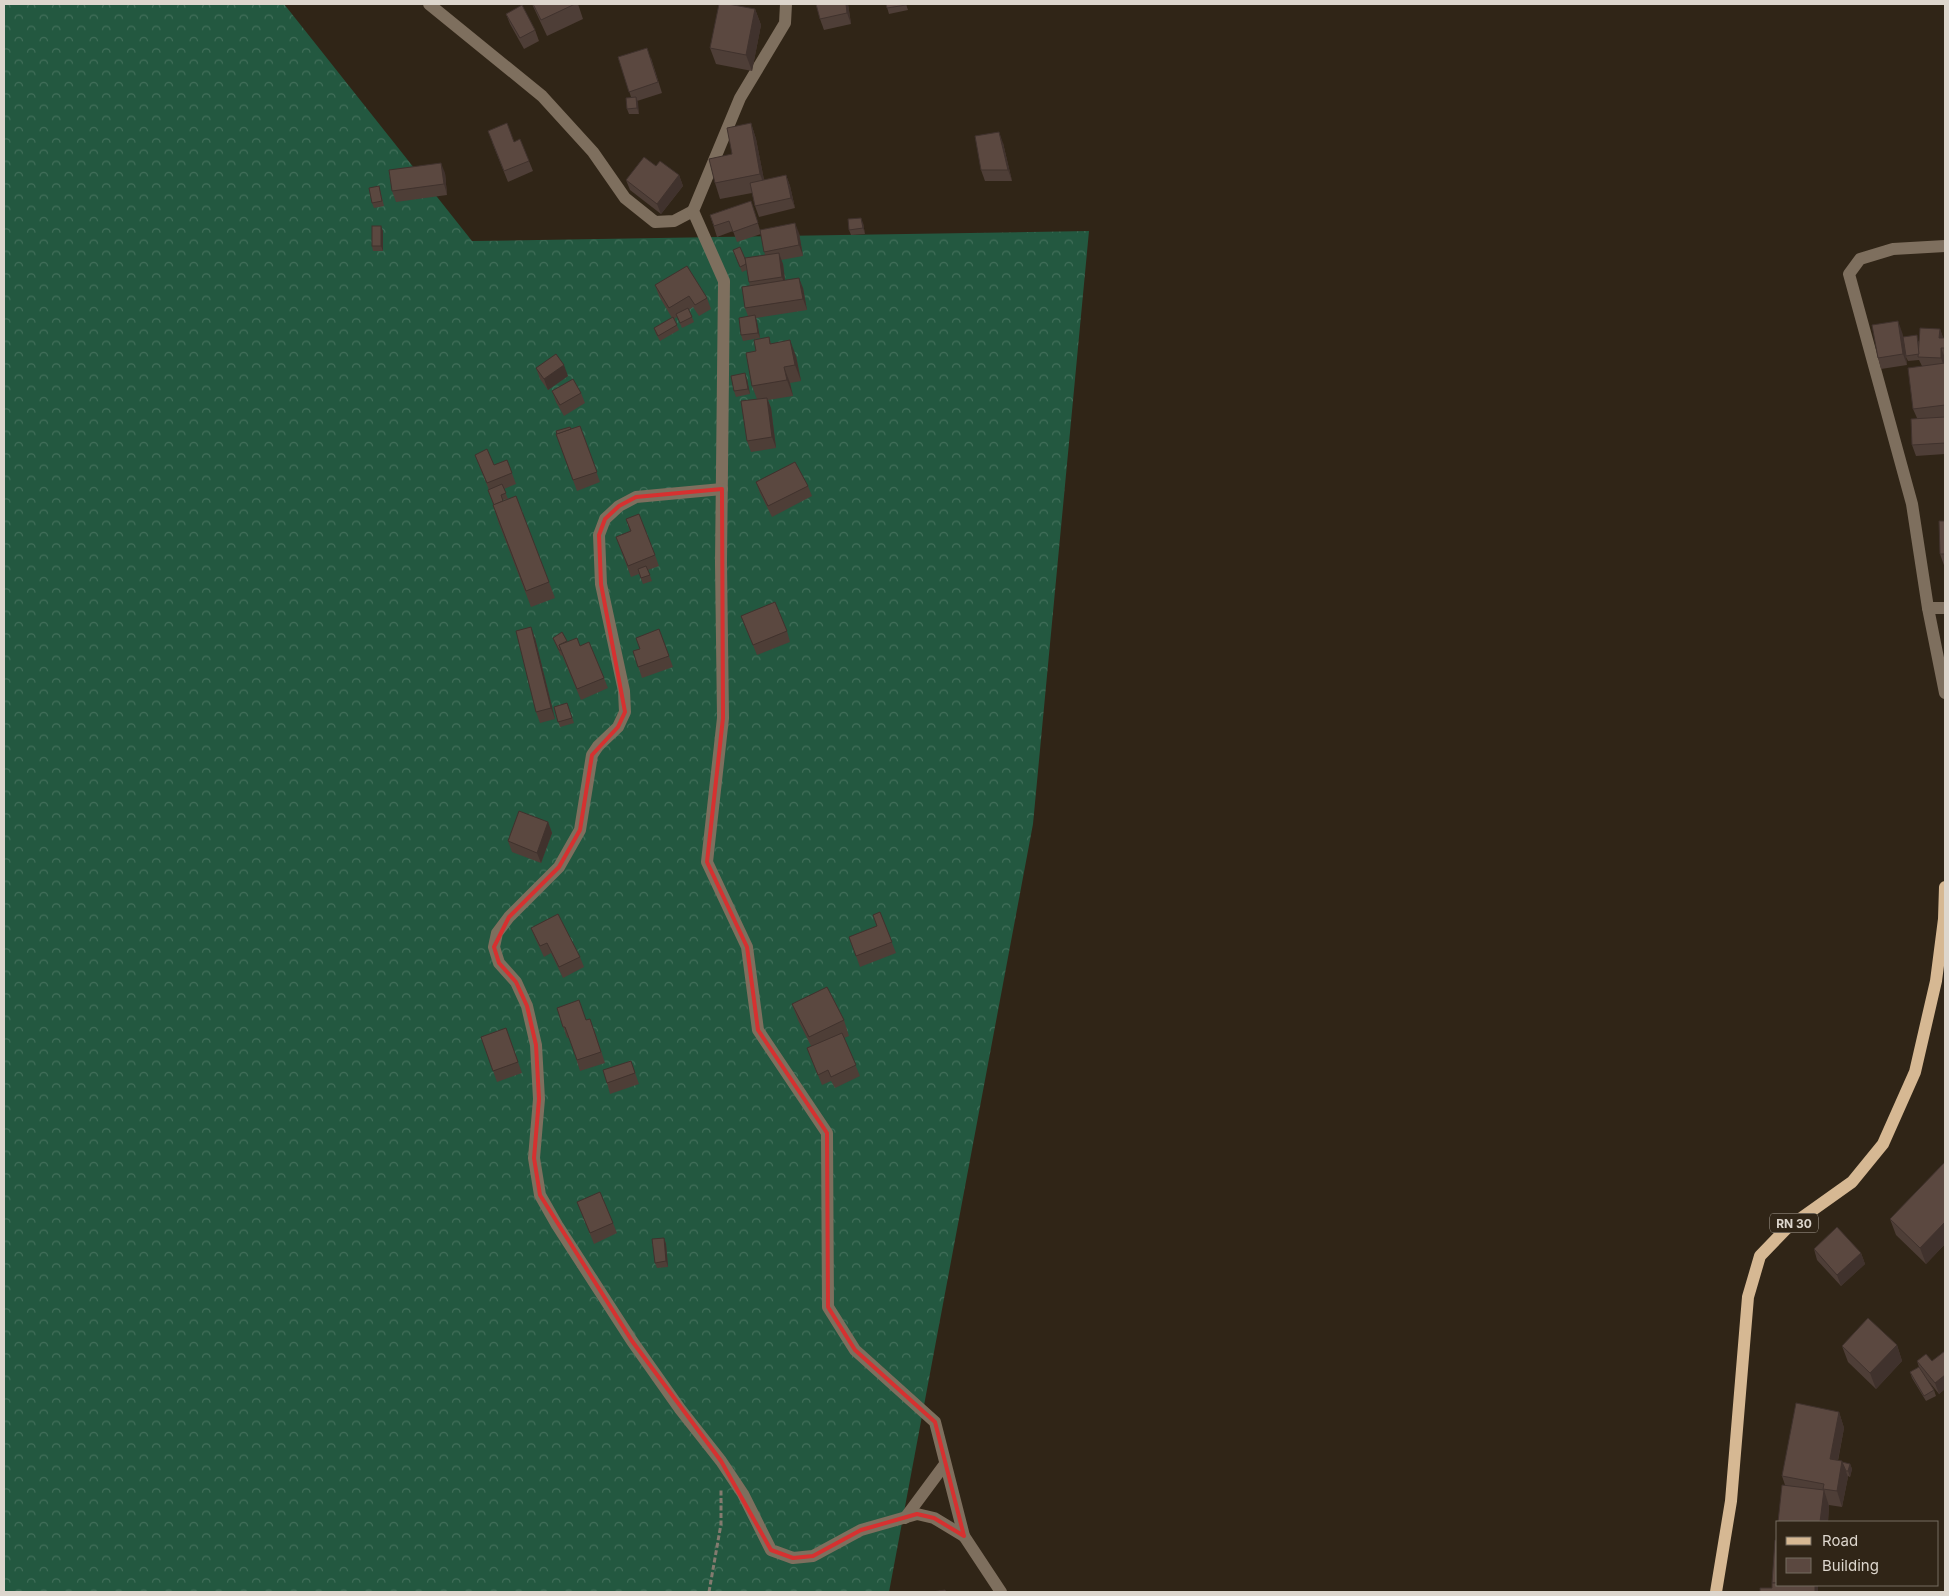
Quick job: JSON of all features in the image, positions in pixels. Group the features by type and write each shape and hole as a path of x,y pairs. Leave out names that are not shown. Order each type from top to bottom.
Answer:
{"main road":[{"name":"RN 30","path":"1716,1592 1730,1501 1748,1297 1760,1256 1786,1229 1852,1182 1884,1144 1915,1072 1936,982 1944,919 1945,887"}],"street":[{"path":"429,4 542,96 593,152 624,198 655,222 674,221 693,211 740,98 785,23 786,4"},
{"path":"693,211 724,282 722,489 723,718 707,862 747,947 758,1030 827,1133 828,1307 855,1350 935,1422 964,1536 1001,1592"},
{"path":"1945,246 1893,249 1860,259 1849,274 1912,504 1928,608 1945,693"},
{"path":"722,489 636,497 618,506 606,519 599,535 601,584 624,691 626,712 618,727 592,754 580,830 559,867 509,917 497,933 494,947 499,963 516,982 527,1006 536,1045 538,1099 534,1158 540,1195 557,1225 632,1341 680,1409 722,1461 743,1494 771,1550 793,1558 813,1556 861,1530 917,1514 934,1518 964,1536"},
{"path":"1928,608 1945,608"},
{"path":"905,1518 945,1464"}],"path":[{"path":"709,1592 722,1524 722,1488"}],"highlighted area":[{"path":"722,489 723,718 707,862 747,947 758,1030 827,1133 828,1307 855,1350 935,1422 964,1536 934,1518 917,1514 861,1530 813,1556 793,1558 771,1550 721,1461 632,1341 540,1195 534,1158 539,1099 536,1045 527,1006 516,982 499,963 494,947 509,917 559,867 580,830 592,755 618,727 625,712 601,584 599,535 605,519 619,506 636,497"}],"green space":[{"path":"4,4 284,4 472,241 1089,231 1033,824 889,1592 4,1592"}],"building":[{"path":"533,4 575,4 541,20"},
{"path":"719,4 755,9 746,55 710,48"},
{"path":"816,4 846,4 847,13 820,19"},
{"path":"886,4 906,4 906,5 887,8"},
{"path":"522,5 535,30 520,38 506,14"},
{"path":"647,48 658,82 629,92 618,57"},
{"path":"636,97 637,108 627,109 626,98"},
{"path":"507,123 514,142 520,139 529,161 504,171 488,131"},
{"path":"751,123 760,174 715,183 709,159 732,154 727,128"},
{"path":"999,132 1008,170 981,170 975,136"},
{"path":"644,157 656,166 660,161 679,175 657,204 626,180"},
{"path":"441,163 444,184 392,191 389,170"},
{"path":"786,175 791,198 755,206 750,183"},
{"path":"379,186 382,201 372,203 369,188"},
{"path":"751,201 758,223 733,232 729,221 714,226 710,215"},
{"path":"861,218 863,228 849,230 848,219"},
{"path":"795,223 799,245 764,252 760,230"},
{"path":"372,226 381,226 381,246 372,246"},
{"path":"740,247 746,264 740,267 733,250"},
{"path":"779,253 782,277 749,282 745,258"},
{"path":"687,266 707,298 695,305 689,296 669,308 655,285"},
{"path":"799,278 803,299 745,308 742,287"},
{"path":"688,308 692,317 680,323 676,314"},
{"path":"755,315 758,333 741,335 739,318"},
{"path":"673,317 677,325 658,336 654,328"},
{"path":"1898,321 1903,354 1878,358 1872,325"},
{"path":"1920,328 1940,329 1939,338 1945,338 1945,348 1941,348 1941,358 1918,357"},
{"path":"1917,335 1919,354 1906,356 1903,337"},
{"path":"769,337 770,344 790,340 795,365 784,367 787,380 752,386 746,353 756,351 754,340"},
{"path":"556,354 564,365 544,379 536,368"},
{"path":"1945,363 1945,405 1913,409 1908,368"},
{"path":"745,373 748,389 734,391 731,376"},
{"path":"573,379 581,393 560,405 552,391"},
{"path":"767,398 772,437 747,441 741,401"},
{"path":"1945,417 1945,443 1912,445 1911,419"},
{"path":"580,426 597,472 573,480 556,434"},
{"path":"570,427 571,429 557,434 556,431"},
{"path":"487,449 494,465 507,460 512,473 487,483 475,455"},
{"path":"795,462 808,486 768,506 756,482"},
{"path":"502,484 506,493 501,495 503,501 494,505 488,490"},
{"path":"516,496 549,582 526,591 493,505"},
{"path":"639,514 655,555 628,566 616,537 631,531 626,519"},
{"path":"1939,521 1945,521 1945,554 1940,554"},
{"path":"646,566 650,575 641,578 638,569"},
{"path":"775,602 787,631 753,645 741,616"},
{"path":"531,627 551,708 536,712 516,631"},
{"path":"659,629 669,656 638,667 633,651 640,649 636,638"},
{"path":"562,632 567,641 559,645 561,650 559,650 553,638"},
{"path":"577,638 580,646 589,642 604,678 577,689 559,645"},
{"path":"567,703 572,718 558,722 554,707"},
{"path":"519,811 548,822 537,853 508,841"},
{"path":"880,912 892,942 856,956 849,937 877,926 873,915"},
{"path":"558,914 580,957 559,967 547,943 540,946 531,928"},
{"path":"827,987 844,1020 809,1037 792,1004"},
{"path":"579,1000 586,1020 590,1019 601,1052 577,1060 557,1008"},
{"path":"506,1028 518,1062 493,1071 481,1037"},
{"path":"842,1033 856,1065 831,1077 828,1070 818,1075 807,1048"},
{"path":"631,1061 635,1073 607,1083 603,1070"},
{"path":"1944,1163 1945,1222 1920,1248 1890,1219"},
{"path":"600,1192 613,1223 590,1233 577,1202"},
{"path":"1837,1227 1861,1253 1837,1275 1814,1249"},
{"path":"664,1238 666,1261 655,1263 652,1239"},
{"path":"1868,1318 1897,1345 1870,1373 1842,1346"},
{"path":"1945,1351 1945,1375 1935,1383 1917,1361 1926,1354 1932,1361"},
{"path":"1919,1367 1934,1390 1924,1396 1910,1372"},
{"path":"1796,1403 1839,1412 1830,1459 1842,1461 1837,1491 1823,1489 1824,1484 1782,1476"},
{"path":"1842,1462 1850,1464 1848,1471 1846,1471"},
{"path":"1782,1485 1824,1490 1820,1521 1778,1521"},
{"path":"1775,1540 1776,1583 1772,1583"},
{"path":"1772,1583 1776,1583 1776,1586 1815,1586 1815,1592 1760,1592 1760,1588 1772,1588"}]}
